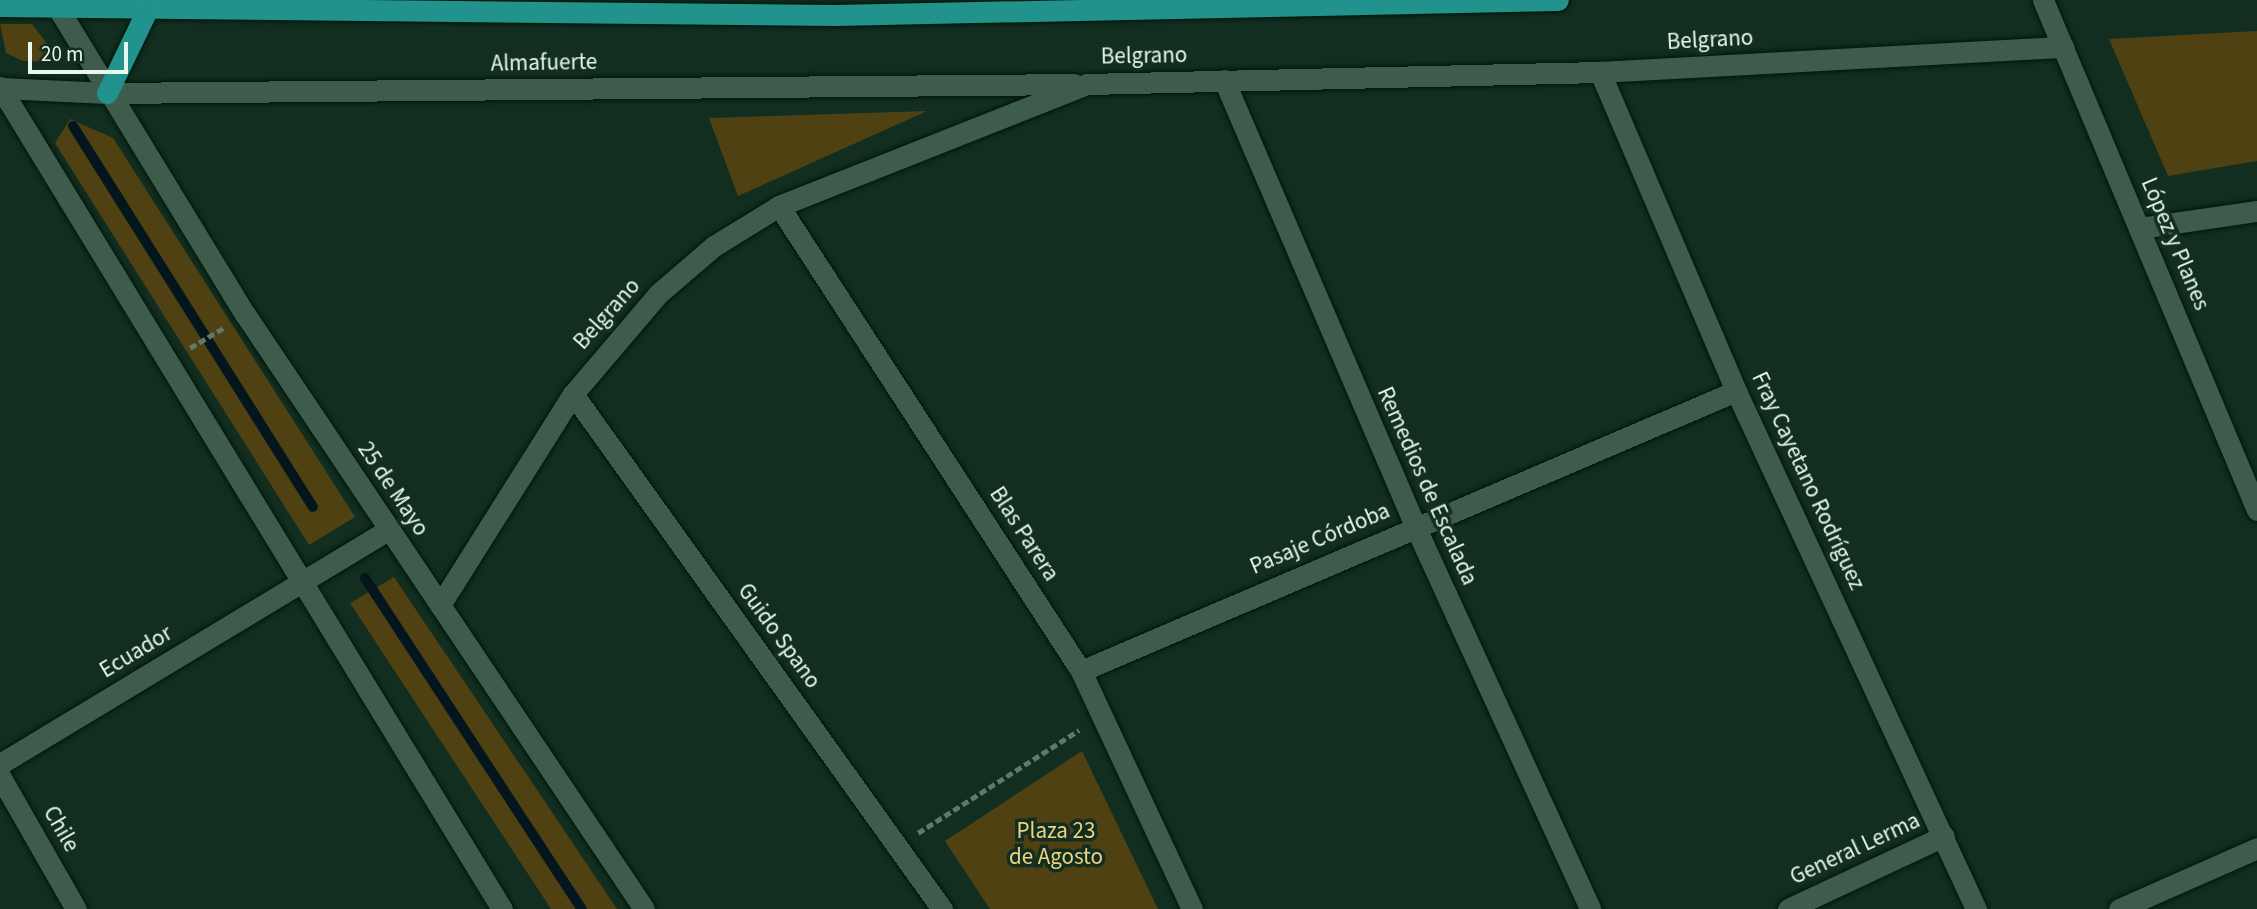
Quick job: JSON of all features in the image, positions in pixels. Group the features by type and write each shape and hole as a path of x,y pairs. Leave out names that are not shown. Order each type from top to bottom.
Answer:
{"main road":[{"path":"0,6 54,3 148,8 835,15 1558,0"},
{"path":"107,93 148,8"}],"street":[{"name":"López y Planes","path":"2043,0 2257,510"},
{"name":"25 de Mayo","path":"54,3 107,93 388,530 644,909"},
{"name":"Belgrano","path":"440,605 573,394 658,294 715,246 779,206 1087,84 1600,72 2063,47"},
{"name":"Fray Cayetano Rodríguez","path":"1600,72 1736,391 1976,909"},
{"name":"Remedios de Escalada","path":"1224,80 1415,526 1590,909"},
{"name":"Almafuerte","path":"0,87 107,93 1087,84"},
{"path":"0,87 299,585 502,909"},
{"name":"Blas Parera","path":"779,206 1081,671 1192,909"},
{"path":"2140,228 2257,211"},
{"name":"Pasaje Córdoba","path":"1081,671 1736,391"},
{"name":"Guido Spano","path":"573,394 942,909"},
{"name":"Ecuador","path":"0,764 388,530"},
{"name":"Chile","path":"0,776 76,909"},
{"name":"General Lerma","path":"1788,909 1944,836"},
{"path":"2119,909 2257,848"}],"path":[{"path":"195,345 218,331"},
{"path":"897,847 1101,715"}],"green space":[{"path":"0,24 32,24 61,62 23,61 6,53"},
{"path":"2257,31 2257,161 2168,176 2109,39"},
{"path":"927,111 738,196 709,118"},
{"path":"70,119 113,138 355,517 309,545 55,143"},
{"path":"394,577 617,909 551,909 350,603"},
{"name":"Plaza 23 de Agosto","path":"1082,751 1158,909 990,909 945,841"}],"waterway":[{"path":"73,126 313,507"},
{"path":"365,578 582,909"}]}
